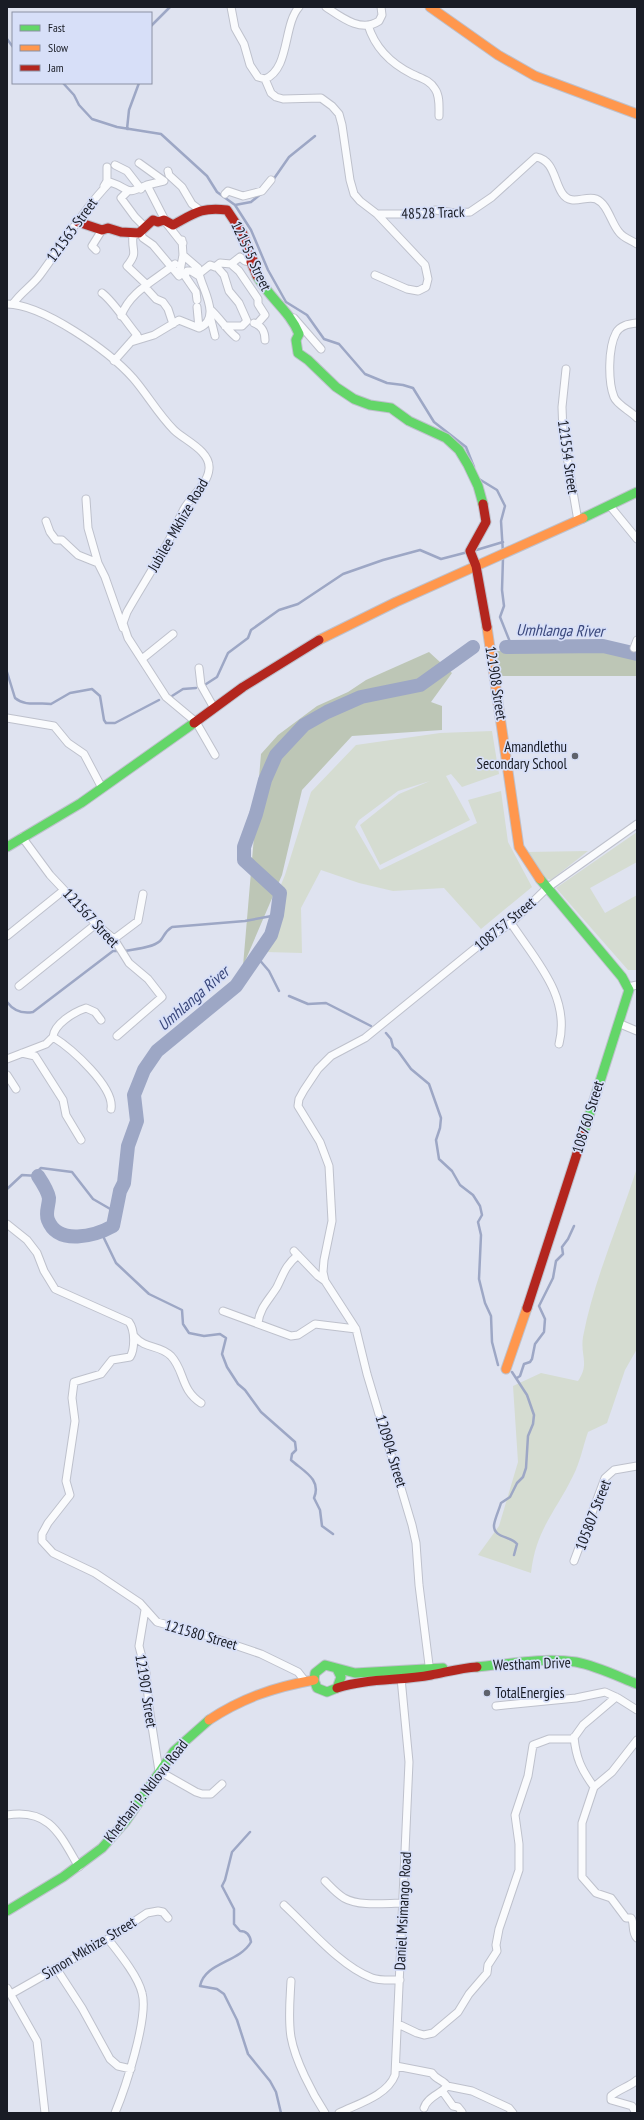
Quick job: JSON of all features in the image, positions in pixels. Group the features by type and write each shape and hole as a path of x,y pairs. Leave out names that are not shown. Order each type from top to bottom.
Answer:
{"street":[{"path":"231,7 235,28 244,44 252,70 258,77 265,79 272,75 283,56 292,18 299,7"},
{"path":"326,7 353,23 368,26 379,21 382,15 381,7"},
{"path":"430,7 498,55 535,76 637,114"},
{"path":"368,26 373,41 384,55 396,65 427,80 434,86 438,96 440,116"},
{"path":"265,79 271,93 276,97 283,99 321,98 332,106 339,114 350,180 354,194 360,202 377,214 424,265 428,279 426,287 418,291 407,289 375,275"},
{"name":"48528 Track","path":"377,214 423,214 435,210 455,213 470,212 492,197 536,157 540,157 553,170 562,193 575,201 593,199 598,200 606,210 619,232 637,244"},
{"path":"138,163 164,181 128,191 121,198 135,217 143,238 153,245 196,292 199,328"},
{"path":"115,164 127,171 144,187 164,220 182,243 183,242"},
{"path":"98,194 107,181 107,166"},
{"path":"168,171 169,175 182,187 192,204 200,210 172,225"},
{"path":"225,194 228,191 243,196 262,191 271,180"},
{"name":"121563 Street","path":"10,304 40,275 98,194 110,182 128,191"},
{"name":"121555 Street","path":"200,210 211,208 219,211 227,210 244,236 252,253 253,260 251,262 257,276 270,296 290,314 299,334 296,340 298,353 351,397 369,404 390,408 409,421 446,438 459,450 478,486 486,516 486,522 475,539 470,551 480,564"},
{"path":"164,220 158,222 153,220 133,236 135,251 134,258 127,266 146,285 156,300 163,302 168,309 173,324"},
{"path":"164,220 172,225 183,242 182,276"},
{"path":"78,222 92,228 102,230 108,228 121,232 141,231"},
{"path":"96,250 92,246 102,230"},
{"path":"121,316 127,302 146,285 172,267 183,256"},
{"path":"183,256 198,268 206,291 215,336"},
{"path":"231,264 240,258 251,262"},
{"path":"216,266 220,263 231,264 239,271 258,299 258,304 266,315 257,324"},
{"path":"199,274 210,265 216,266 224,275 229,291 239,303 248,321 257,324 264,332 264,340"},
{"path":"182,276 187,271 199,274"},
{"path":"102,293 110,299 121,316 137,335 114,361"},
{"name":"Jubilee Mkhize Road","path":"10,304 28,308 53,318 114,361 134,379 175,431 205,456 209,466 207,476 184,508 169,541 127,612 123,623 124,632"},
{"path":"210,313 219,316 225,326 236,337"},
{"path":"131,342 154,334 179,320 199,328 204,326 210,313"},
{"path":"290,314 321,349"},
{"path":"225,326 242,326 248,321"},
{"path":"637,322 625,324 616,332 611,354 609,378 615,399 637,418"},
{"name":"121554 Street","path":"566,369 562,407 563,432 578,521"},
{"path":"7,847 81,803 214,708 278,664 309,645 396,602 578,521 637,492"},
{"path":"86,499 88,528 98,563 105,577 118,620 124,632 166,696 196,722 215,755"},
{"path":"610,506 637,539"},
{"path":"46,521 50,532 56,540 62,540 78,555 98,563"},
{"name":"121908 Street","path":"480,564 517,836 522,854 547,888"},
{"path":"142,658 173,634"},
{"path":"634,648 637,640"},
{"path":"199,668 200,685 214,708"},
{"path":"7,718 54,726 68,743 84,754 102,788"},
{"name":"108757 Street","path":"326,1281 323,1272 324,1260 332,1221 329,1166 320,1142 298,1106 304,1090 323,1064 331,1056 365,1038 511,923 547,888 637,824"},
{"name":"121567 Street","path":"22,838 50,875 96,924 114,939 129,964 148,979 162,997 117,1036"},
{"name":"108760 Street","path":"506,1369 528,1307 618,1023 632,986 622,977 547,888"},
{"path":"7,936 64,890"},
{"path":"114,939 138,921 142,894"},
{"path":"511,923 548,977 560,1009 563,1022 559,1044"},
{"path":"19,986 96,924"},
{"path":"7,1059 46,1044 53,1037 53,1033 60,1025 75,1012 86,1008 96,1012 101,1020"},
{"path":"618,1023 637,1031"},
{"path":"53,1037 76,1054 108,1092 112,1102 111,1110"},
{"path":"22,1052 35,1056 63,1100 66,1115 81,1140"},
{"path":"7,1075 16,1089"},
{"path":"7,1224 27,1240 37,1253 44,1271 55,1289 129,1322 132,1326 134,1336 140,1344 161,1349 170,1356 180,1372 183,1383 196,1399 202,1403"},
{"name":"120904 Street","path":"258,1323 262,1306 277,1286 284,1269 296,1253 318,1276 326,1281 356,1329 367,1374 412,1525 416,1544 419,1585 430,1671"},
{"path":"223,1311 291,1336 298,1335 315,1324 356,1329"},
{"name":"121580 Street","path":"134,1336 130,1357 112,1360 101,1374 74,1382 72,1398 75,1421 66,1481 70,1495 48,1523 42,1534 42,1541 53,1553 96,1573 140,1603 157,1622 163,1625 205,1634 261,1654 293,1669 310,1681"},
{"name":"105807 Street","path":"574,1561 605,1478 614,1470 637,1466"},
{"name":"121907 Street","path":"145,1610 139,1646 146,1673 149,1707 159,1771"},
{"name":"Westham Drive","path":"337,1669 355,1673 430,1671 566,1661 597,1667 636,1684"},
{"path":"329,1665 337,1669 341,1677 337,1688 330,1692 323,1692 310,1681 321,1667 329,1665"},
{"name":"Westham Drive","path":"337,1688 355,1682 401,1678 430,1671"},
{"name":"Daniel Msimango Road","path":"339,2113 388,2087 393,2080 396,2066 404,1903 409,1751 401,1678"},
{"name":"Khethani P. Ndlovu Road","path":"7,1911 78,1866 114,1836 159,1771 186,1738 213,1716 230,1706 268,1689 310,1681"},
{"path":"496,1706 576,1698 605,1692 637,1710"},
{"path":"398,2024 424,2035 433,2033 458,2012 487,1973 488,1965 498,1951 496,1945 499,1929 518,1870 519,1844 515,1814 528,1776 533,1745 549,1739 573,1739 583,1725 616,1697"},
{"path":"574,1737 576,1756 584,1774 594,1787"},
{"path":"637,1740 612,1772 594,1787 582,1823 582,1877 596,1893 611,1898 626,1918 631,1918 633,1921 634,1935 637,1938"},
{"path":"159,1771 202,1794 211,1794 222,1784"},
{"path":"7,1815 21,1814 48,1822 57,1829 78,1866"},
{"path":"325,1881 339,1894 349,1900 374,1904 404,1903"},
{"path":"284,1905 334,1952 358,1970 372,1978 400,1980"},
{"name":"Simon Mkhize Street","path":"9,1991 56,1968 108,1939 147,1913 158,1911 168,1918"},
{"path":"108,1939 142,1993 142,2009 131,2069 115,2113"},
{"path":"56,1968 82,2008 110,2059 118,2066 131,2069"},
{"path":"291,1981 289,2014 291,2038 310,2084 325,2113"},
{"path":"9,1991 37,2041 45,2113"},
{"path":"396,2066 432,2073 445,2089 453,2106 458,2107 462,2112"},
{"path":"636,2113 632,2106 612,2100 611,2096 628,2087 637,2080"},
{"path":"424,2108 436,2094 445,2089 472,2091 509,2108 514,2113"}],"shaded area":[{"path":"492,731 499,774 462,787 451,774 446,776 470,820 380,865 360,825 399,794 430,781 398,791 359,820 355,827 380,870 477,823 468,800 501,791 508,842 532,887 481,929 444,888 393,891 359,883 321,870 301,908 302,953 266,952 273,937 282,910 283,902 280,887 311,792 356,745 440,733"},
{"path":"637,832 637,862 590,888 605,913 637,895 637,970 628,970 556,888"},
{"path":"588,851 551,880 545,878 526,852"},
{"path":"637,1168 637,1349 625,1370 607,1423 588,1432 580,1460 575,1471 547,1522 537,1544 531,1573 478,1555 499,1526 518,1462 513,1386 541,1373 578,1381 582,1375 584,1364 582,1343 588,1315 600,1273"}],"green space":[{"path":"604,649 637,657 637,676 499,676 495,651"},
{"path":"429,652 452,673 431,702 442,706 442,730 352,736 302,790 282,875 243,966 261,754 278,735 317,706 348,692 366,680"}],"waterway":[{"path":"152,25 170,7"},
{"path":"7,39 12,46"},
{"path":"64,84 74,95 79,105 92,119 117,127 161,134 207,176 217,192 235,205 251,230 268,270 286,302 307,315 324,339 339,344 365,374 387,383 413,388 434,422 466,447 474,467"},
{"path":"127,129 129,110 139,84"},
{"path":"273,180 289,157 315,136"},
{"path":"235,205 251,202 262,193"},
{"path":"479,479 497,490 505,506 501,521 503,553"},
{"path":"473,551 503,542"},
{"path":"203,686 217,677 228,653 248,638 251,630 279,610 298,604 343,574 383,560 420,550 441,559 468,552"},
{"path":"503,558 502,590 504,606 500,617 512,647"},
{"name":"Umhlanga River","path":"506,647 603,646 637,654"},
{"name":"Umhlanga River","path":"38,1176 49,1198 47,1212 48,1220 53,1228 60,1233 68,1236 87,1235 97,1233 113,1226 120,1191 124,1183 128,1146 137,1121 134,1095 144,1070 157,1051 236,986 271,935 277,915 280,893 244,860 244,847 256,814 265,780 276,755 304,725 327,712 361,697 420,685 473,647"},
{"path":"7,672 15,698 23,702 51,704 70,693 92,689 100,696 104,720 106,723 115,723 159,700"},
{"path":"172,696 183,689 196,688"},
{"path":"125,951 143,948 157,943 172,927 245,921 277,915"},
{"path":"7,1002 18,1011 33,1012 113,951 119,951"},
{"path":"257,957 269,971 279,991"},
{"path":"289,996 308,1004 326,1003 371,1026"},
{"path":"386,1033 391,1039 393,1047 398,1051 411,1069 429,1084 441,1118 440,1128 436,1140 439,1159 452,1171 460,1185 473,1195 480,1206 482,1215 478,1222 481,1235 479,1279 485,1303 491,1316 492,1342 498,1365"},
{"name":"Umhlanga River","path":"7,1189 22,1175 38,1176 38,1171 41,1168 72,1172 93,1199 112,1210 117,1206"},
{"path":"517,1378 520,1376 524,1364 530,1362 532,1359 535,1344 544,1332 545,1319 539,1306 553,1278 556,1261 563,1254 562,1247 568,1239 574,1226"},
{"path":"101,1232 116,1263 149,1294 182,1310 183,1324 189,1333 204,1336 220,1334 226,1338 222,1354 227,1367 238,1384 245,1390 261,1412 295,1442 296,1450 292,1454 291,1460 306,1472 313,1481 316,1491 314,1498 320,1510 322,1526 333,1534"},
{"path":"512,1372 527,1395 534,1415 533,1424 528,1436 526,1468 523,1477 517,1483 510,1497 501,1503 494,1525 494,1529 499,1535 511,1539 517,1544 514,1555"},
{"path":"250,1832 232,1852 222,1886 234,1909 234,1924 240,1931 248,1934 251,1942 246,1949 239,1954 208,1972 203,1978 200,1986 217,1989 224,1994 237,2020 248,2054 270,2081 276,2092 281,2113"}],"traffic: fast":[{"path":"257,276 295,326 299,334 296,340 298,353 308,360 336,387 354,399 370,405 391,408 409,421 446,438 459,450 468,465 478,486 483,504"},
{"path":"583,518 637,492"},
{"path":"7,847 81,803 194,723"},
{"path":"540,879 622,977 629,990 583,1135"},
{"path":"477,1667 551,1660 576,1662 592,1666 637,1684"},
{"path":"337,1669 341,1677 337,1688 327,1692 317,1688 314,1680 315,1673 325,1665 355,1673 443,1668"},
{"path":"7,1911 63,1877 102,1848 126,1821 174,1751 209,1720"}],"traffic: slow":[{"path":"430,7 498,55 535,76 637,114"},
{"path":"319,640 396,602 583,518"},
{"path":"487,627 519,847 540,879"},
{"path":"506,1369 527,1308"},
{"path":"209,1720 234,1705 259,1694 314,1680"}],"traffic: jam":[{"path":"78,222 102,230 108,228 121,232 139,233 153,220 158,222 164,220 173,225 204,210 227,210 243,234 253,260 251,262 257,276"},
{"path":"483,504 486,522 470,551 476,566 487,627"},
{"path":"194,723 243,687 319,640"},
{"path":"527,1308 583,1135"},
{"path":"337,1688 372,1681 419,1677 477,1667"}],"place":[{"name":"Amandlethu Secondary School","path":"575,756"},
{"name":"TotalEnergies","path":"487,1693"}]}
